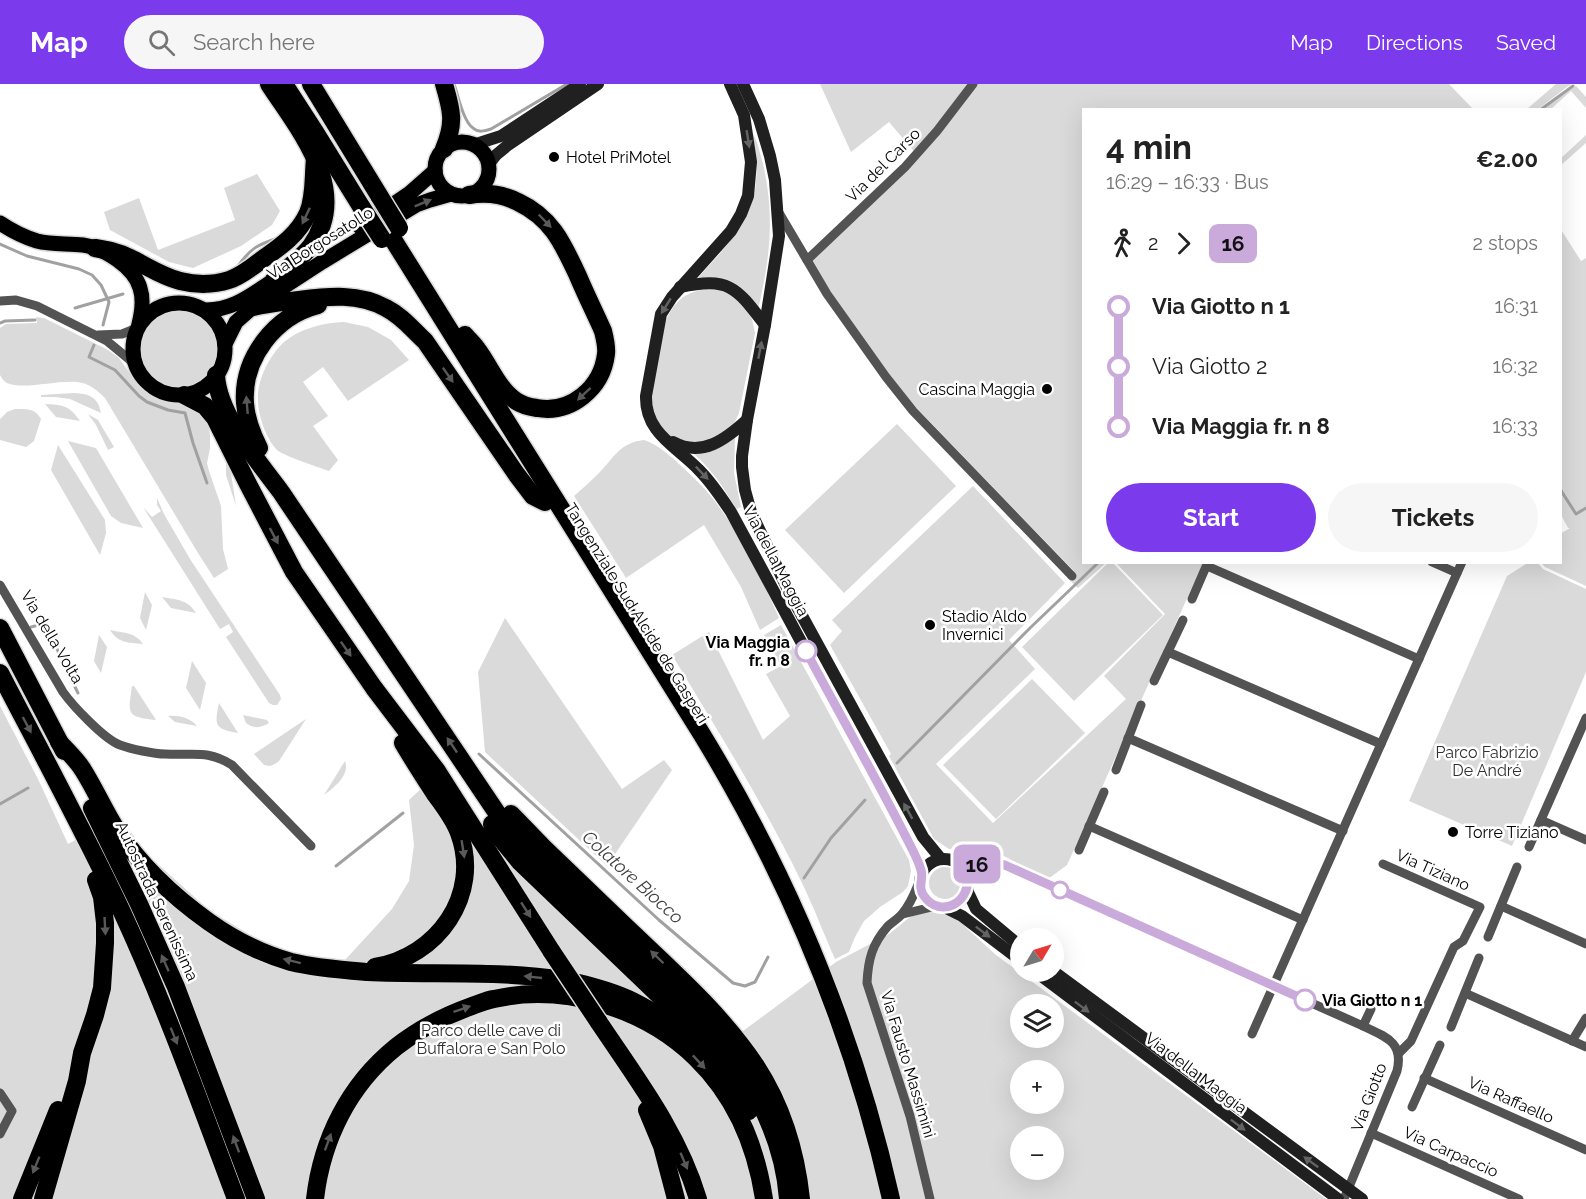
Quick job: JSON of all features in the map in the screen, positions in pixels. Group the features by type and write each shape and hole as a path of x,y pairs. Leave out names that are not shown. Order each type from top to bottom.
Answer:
{"highway":[{"path":"268,84 301,133 320,168 325,188 325,208 321,228 316,238 304,254 274,280"},
{"name":"Tangenziale Sud Alcide de Gasperi","path":"284,84 315,132 371,203"},
{"name":"Tangenziale Sud Alcide de Gasperi","path":"297,84 557,507 732,807 807,964 854,1100 880,1199"},
{"path":"310,84 371,203"},
{"path":"444,84 451,105 452,120 451,133 444,149"},
{"path":"95,248 113,251 181,282 201,285 231,280 284,244 300,227 313,196 315,159"},
{"path":"390,234 477,348 505,392 516,402 545,410 567,406 574,402 588,392 602,368 606,343 564,245 544,218 531,208 505,197 484,193 460,194"},
{"path":"253,307 273,302 351,297 384,307 407,322 424,341 533,496 557,507"},
{"path":"272,480 251,430 245,402 251,366 264,341 274,330 293,314 305,309 339,302 379,310 412,329"},
{"path":"465,335 472,351 500,395 557,507"},
{"path":"216,375 219,395 252,453 503,822 531,854 678,996 734,1059 757,1095 773,1130 787,1181 788,1199"},
{"path":"184,394 205,406 215,418 294,572 374,688 437,771 552,952 654,1104 670,1130 684,1160 698,1199"},
{"name":"Tangenziale Sud Alcide de Gasperi","path":"557,507 584,545 718,761 774,864 816,958 842,1028 864,1098 891,1199"},
{"name":"Autostrada Serenissima","path":"0,628 139,904 176,987 256,1199"},
{"path":"0,673 72,810 122,912 198,1096 236,1199"},
{"path":"350,971 397,962 423,948 446,926 455,910 464,880 463,846 459,832 405,746 374,688"},
{"path":"59,742 82,767 116,829 156,877 210,923 265,952 291,962 350,971 518,976 564,980 626,998 702,1043"},
{"path":"485,794 493,829 520,862 665,1001 688,1025 733,1083 753,1119 767,1157 774,1199"},
{"path":"485,794 513,816 661,960 742,1047 757,1068 784,1123 799,1176 801,1199"},
{"path":"22,1199 69,1078 82,1053 102,988 105,922 102,897 79,843 72,810"},
{"path":"315,1199 324,1154 340,1114 364,1078 387,1054 418,1030 447,1015 493,999 540,994 576,998 616,1008 661,1031 695,1057 720,1087 743,1124 756,1161 764,1199"},
{"path":"43,1199 77,1081 82,1053"},
{"path":"622,1057 662,1146 676,1199"}],"main road":[{"path":"435,171 440,185 460,194 478,191 488,175 488,165 483,153 473,145 458,143 444,149"},
{"name":"Via Borgosatollo","path":"204,310 231,306 308,261 410,194 435,171 436,163 444,149"},
{"name":"Via Borgosatollo","path":"225,344 236,322 253,307 332,256 416,205 460,194"},
{"path":"0,223 39,241 95,248 121,263 140,286 163,299 190,304 204,310 216,321 225,344 222,366 202,388 184,394 169,394 155,388 144,378 136,365 133,342 142,310 140,286"},
{"path":"138,326 159,307 175,303"}],"street":[{"path":"473,145 501,136 580,84"},
{"path":"488,165 507,145 598,84"},
{"path":"730,84 744,116 752,162 748,196 731,231 680,287 661,314 646,406 648,415 659,434 682,447 693,448 721,442 747,420"},
{"path":"743,84 759,119 775,180 779,236 765,325"},
{"name":"Via del Carso","path":"807,260 904,166 937,130 973,84"},
{"path":"777,209 827,294 913,411 1072,576"},
{"path":"777,250 782,243 795,242"},
{"path":"680,287 713,283 729,286 742,296 765,325"},
{"path":"2,302 16,300 27,302 96,335 117,348 136,365"},
{"name":"Via della Maggia","path":"765,325 747,420 742,466 751,512 789,592 922,837 947,860"},
{"path":"96,335 122,334 138,326"},
{"name":"Via della Maggia","path":"659,434 709,480 731,512 907,838 921,876"},
{"path":"1192,599 1207,564 1419,659"},
{"path":"1437,564 1457,573"},
{"path":"1252,1034 1461,564"},
{"name":"Via della Volta","path":"0,585 70,703 108,738 119,745 163,754 210,754 220,758 232,765 311,846"},
{"path":"1154,681 1183,620"},
{"path":"1168,652 1382,744"},
{"path":"1116,770 1141,705"},
{"path":"1529,847 1582,735 1586,718"},
{"path":"1128,738 1343,831"},
{"path":"1079,850 1104,792"},
{"path":"1540,820 1586,840"},
{"path":"1089,826 1303,920"},
{"name":"Via Giotto","path":"947,860 989,856 1385,1036 1394,1044 1399,1053 1399,1062 1346,1194"},
{"path":"903,914 940,906 951,906 964,897 967,890 967,875 963,869 947,860 934,861 927,866 921,876 924,896 929,902 940,906 962,916 1010,952"},
{"name":"Via Giotto","path":"967,875 977,864 988,860 1007,866"},
{"name":"Via Tiziano","path":"1383,864 1480,907 1463,941 1454,947 1411,1041 1399,1053"},
{"path":"1488,937 1517,867"},
{"name":"Via Fausto Massimini","path":"921,876 913,899 903,914 878,939 868,962 867,983 910,1116 930,1199"},
{"path":"967,890 976,909 1010,938"},
{"path":"1501,906 1586,944"},
{"path":"1451,1027 1479,958"},
{"name":"Via della Maggia","path":"1064,978 1346,1194 1362,1199"},
{"name":"Via della Maggia","path":"1049,982 1338,1199"},
{"path":"1465,993 1586,1047"},
{"path":"1363,1026 1371,1009"},
{"path":"1572,1041 1586,1018"},
{"path":"1412,1107 1440,1045"},
{"name":"Via Raffaello","path":"1424,1078 1586,1150"},
{"path":"0,1093 12,1111 0,1134"},
{"name":"Via Carpaccio","path":"1371,1133 1519,1199"}],"green space":[{"path":"820,84 1449,84 1472,108 1082,108 1082,564 1105,564 1078,588 1067,578 1074,571 907,398 870,352 808,257 918,156 889,122 851,152"},
{"path":"1556,84 1571,84 1539,108 1528,108"},
{"path":"1576,86 1586,97 1586,108 1571,91 1552,108 1544,108"},
{"path":"753,134 758,144 767,183 770,220 766,273 758,310 752,300 696,280 735,235 749,210 757,175"},
{"path":"1586,135 1586,143 1562,164 1562,157"},
{"path":"257,174 280,211 272,225 241,246 193,268 169,262 110,230 104,212 139,198 158,250 235,220 224,188"},
{"path":"1562,231 1581,261 1586,258 1586,586 1542,564 1562,564 1562,533 1570,528 1562,517"},
{"path":"706,289 720,290 733,296 744,306 752,319 755,333 739,413 734,424 706,444 673,439 662,430 655,418 651,397 665,322 676,303 691,293"},
{"path":"179,310 194,313 211,327 218,349 215,364 201,381 179,388 164,385 147,371 140,349 143,334 157,317"},
{"path":"36,317 44,318 108,350 119,358 138,385 148,393 198,411 208,423 210,448 207,463 221,506 223,549 228,569 214,578 105,398 99,392 89,385 77,382 25,386 10,384 3,380 0,375 0,328 6,324 37,323"},
{"path":"344,322 368,327 391,340 409,360 348,401 323,367 303,382 328,416 313,426 338,460 329,471 275,448 267,436 261,419 258,392 265,369 273,354 284,342 312,327"},
{"path":"74,393 92,397 98,403 101,413 70,399 41,397 41,395"},
{"path":"45,404 65,407 80,421 56,417"},
{"path":"15,409 33,411 41,419 34,441 26,447 0,440 0,419 7,412"},
{"path":"88,414 98,420 114,447 108,450"},
{"path":"897,424 956,486 844,593 785,530"},
{"path":"735,438 734,473 741,507 736,509 717,479 693,453 705,452"},
{"path":"644,440 670,456 714,500 750,557 779,618 760,630 741,587 704,525 626,578 574,496 623,448"},
{"path":"68,441 96,448 143,528 121,523 111,516"},
{"path":"58,445 105,520 106,533 100,555 51,470"},
{"path":"226,459 231,473 236,506 226,475"},
{"path":"973,486 1065,583 1009,640 1035,669 936,764 993,823 1126,699 1104,676 1165,614 1117,564 1203,564 1067,865 1048,879 1000,854 984,849 964,851 949,849 934,839 889,756 891,754 830,645 842,631 832,620"},
{"path":"157,498 190,559 280,695 281,699 277,705 269,703 226,637 233,632 229,624 220,629 143,507 152,517 161,511 157,505"},
{"path":"1107,564 1114,564 1163,615 1074,701 1022,647"},
{"name":"Parco Fabrizio De André","path":"1526,564 1539,564 1543,569 1586,589 1586,672 1512,846 1409,801 1507,576"},
{"path":"145,592 152,605 146,630 140,618"},
{"path":"162,597 186,603 196,613 171,608"},
{"path":"505,618 622,789 664,760 672,770 607,866 485,752 478,672"},
{"path":"781,625 909,860 911,871 908,886 903,892 864,921 849,952 835,959 805,889 770,821 672,655 709,632 763,740 790,716 766,674 781,666 764,635"},
{"path":"110,630 132,635 143,644 120,640"},
{"path":"99,635 107,647 101,673 94,661"},
{"path":"192,661 206,683 200,710 186,688"},
{"path":"1032,679 1085,733 996,819 943,765"},
{"path":"132,686 156,720 139,717 131,712"},
{"path":"219,703 238,733 225,730 218,725"},
{"name":"Parco delle cave di Buffalora e San Polo","path":"0,706 38,779 68,844 118,818 151,858 209,910 250,935 282,950 314,958 345,960 392,909 409,881 414,845 409,800 424,786 743,1031 836,962 889,934 910,917 925,911 949,915 1010,965 1010,982 1033,982 1049,994 1010,994 1010,1048 1064,1048 1064,1005 1326,1199 0,1199"},
{"path":"243,715 267,720 269,723 255,727 246,723"},
{"path":"168,716 184,718 197,726 175,722"},
{"path":"306,719 275,764 264,765 254,754"},
{"path":"345,761 343,776 324,795"},
{"path":"945,867 956,872 961,883 956,894 945,899 934,894 929,883 934,872"}],"waterway":[{"path":"454,84 466,120 477,131 491,129 567,84"},
{"path":"1543,108 1573,86"},
{"path":"238,266 255,248 278,238"},
{"path":"0,244 27,256 79,269 92,275 101,285 109,302 103,325"},
{"path":"75,308 123,294"},
{"path":"0,323 35,320"},
{"path":"94,345 89,357 115,370 147,402 168,410 185,413 207,483"},
{"name":"Colatore Biocco","path":"1562,492 1576,514 1586,508"},
{"name":"Colatore Biocco","path":"897,763 1030,628 1097,564"},
{"name":"Colatore Biocco","path":"31,627 39,625 46,629 78,693"},
{"name":"Colatore Biocco","path":"479,754 659,920 733,983 745,986 755,982 768,957"},
{"path":"0,804 28,788"},
{"name":"Colatore Biocco","path":"804,878 831,838 865,800"},
{"name":"Colatore Biocco","path":"336,866 403,813"}],"bus line":[{"name":"16","path":"806,651 907,838 922,872 921,888 929,902 944,907 958,902 967,890 967,875 977,864 992,860 1305,1000"}],"place":[{"name":"Hotel PriMotel","path":"554,157"},
{"name":"Cascina Maggia","path":"1047,389"},
{"name":"Stadio Aldo Invernici","path":"930,625"},
{"name":"Via Maggia fr. n 8","path":"806,651"},
{"name":"Torre Tiziano","path":"1453,832"},
{"name":"Via Giotto n 1","path":"1305,1000"}]}
